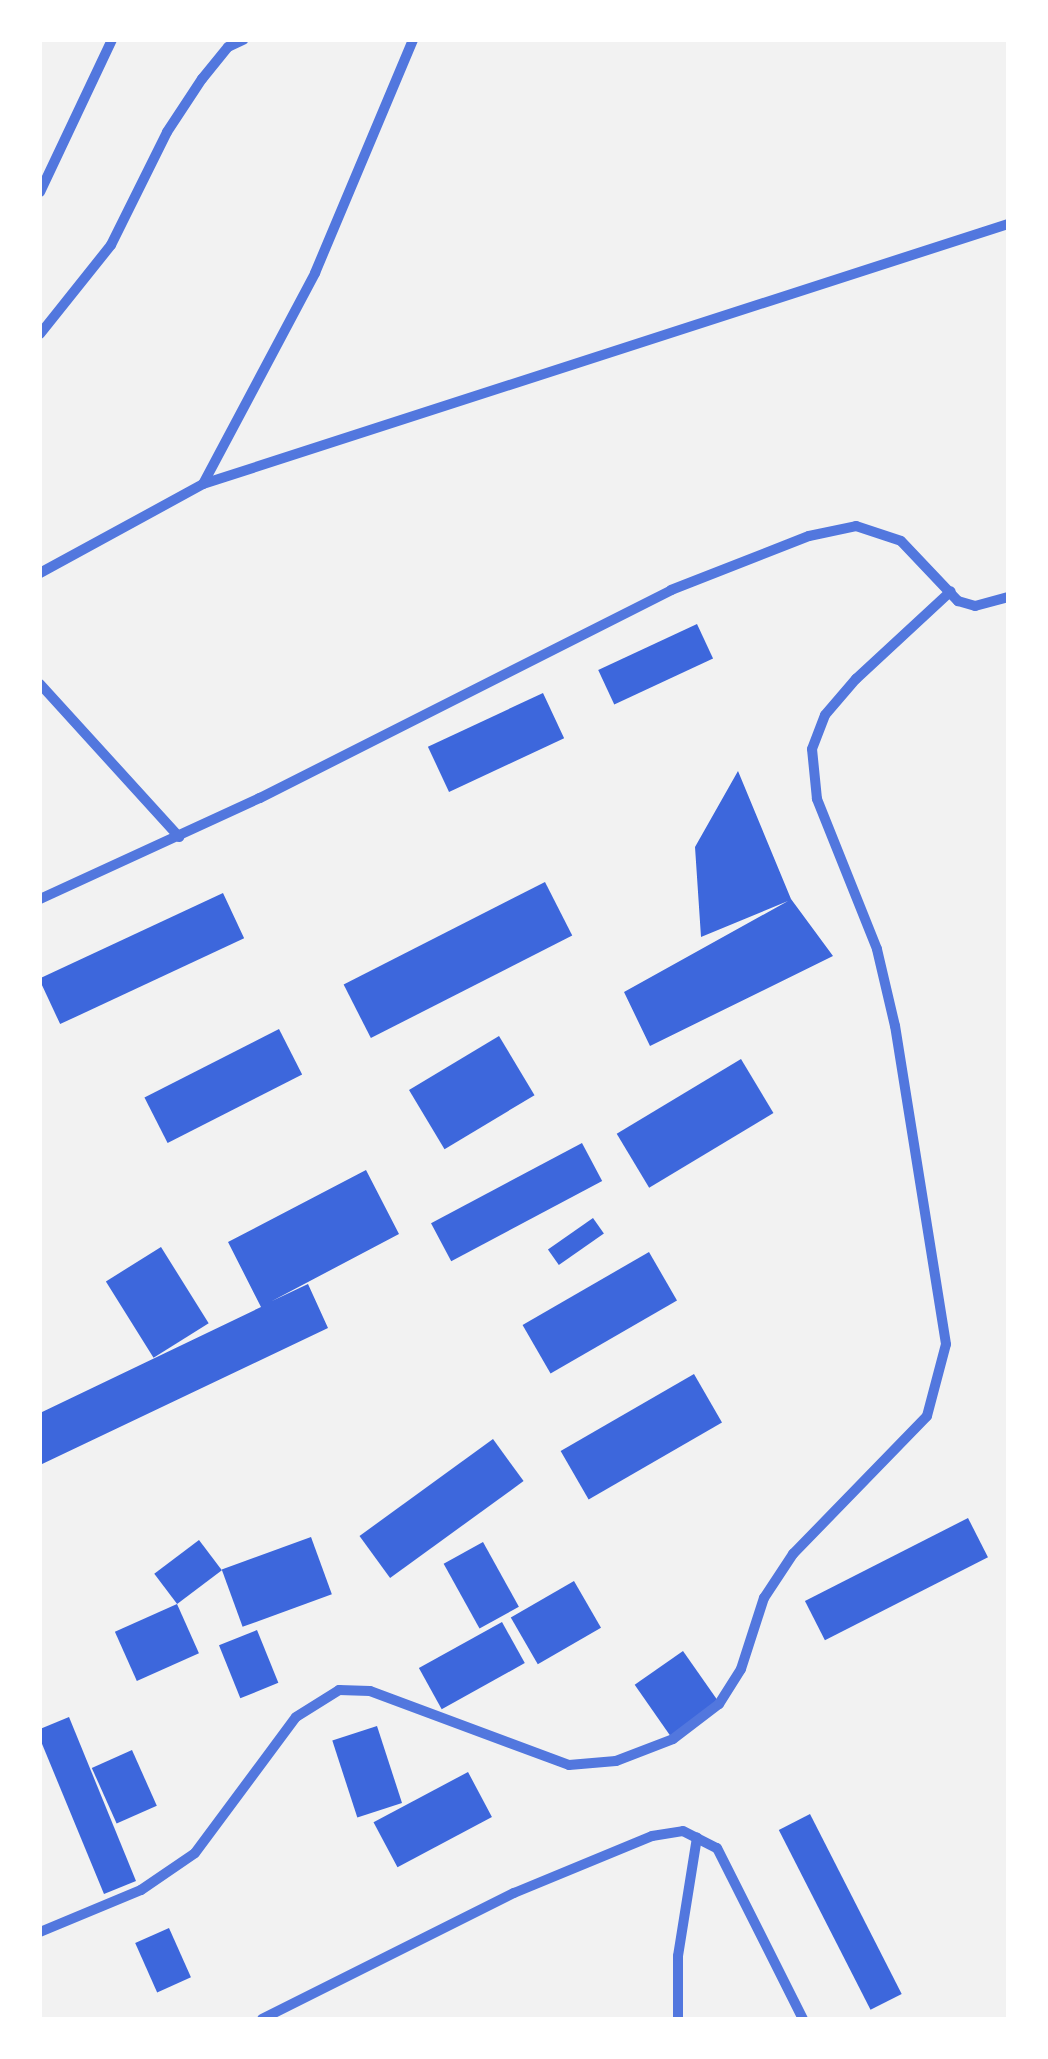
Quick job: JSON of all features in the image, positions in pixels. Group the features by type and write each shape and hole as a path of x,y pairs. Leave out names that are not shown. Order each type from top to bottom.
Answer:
{"street":[{"path":"40,192 112,40"},
{"path":"40,334 111,244 167,132 202,79 243,40"},
{"path":"203,484 315,273 413,40"},
{"path":"40,573 203,484 1008,224"},
{"path":"40,899 179,838 672,590 810,536 856,526 902,541 951,592 975,606 1008,597"},
{"path":"40,1932 140,1890 195,1852 296,1716 339,1690 370,1691 569,1765 616,1761 672,1738 719,1704 740,1670 764,1598 793,1554 927,1416 946,1344 895,1026 878,948 817,799 812,749 825,715 856,679 951,592"},
{"path":"40,684 179,838"},
{"path":"262,2019 514,1892 652,1836 683,1831 717,1848 803,2019"},
{"path":"678,2019 678,1956 698,1838"}],"building":[{"path":"697,624 713,658 614,705 598,670"},
{"path":"543,693 564,738 449,792 428,747"},
{"path":"738,771 791,899 833,956 650,1046 624,992 788,901 701,937 695,847"},
{"path":"545,882 572,935 371,1038 344,985"},
{"path":"223,893 244,938 60,1024 40,978"},
{"path":"279,1029 302,1074 168,1143 144,1098"},
{"path":"499,1036 535,1095 445,1149 409,1090"},
{"path":"741,1059 773,1113 649,1188 617,1134"},
{"path":"582,1143 602,1181 451,1261 431,1223"},
{"path":"366,1170 399,1234 272,1301 308,1284 328,1328 40,1465 40,1413 261,1307 228,1242"},
{"path":"593,1218 604,1234 559,1265 548,1250"},
{"path":"161,1247 209,1323 154,1358 106,1281"},
{"path":"649,1252 677,1300 551,1373 523,1325"},
{"path":"694,1374 722,1422 589,1499 561,1451"},
{"path":"493,1439 524,1481 390,1578 360,1536"},
{"path":"968,1518 988,1557 825,1640 805,1601"},
{"path":"311,1537 332,1594 243,1627 222,1569"},
{"path":"199,1540 222,1570 177,1604 154,1574"},
{"path":"483,1542 519,1607 480,1629 444,1564"},
{"path":"574,1581 601,1628 538,1664 511,1618"},
{"path":"177,1604 199,1653 137,1681 115,1632"},
{"path":"502,1622 525,1663 442,1709 419,1668"},
{"path":"257,1630 278,1683 240,1698 219,1645"},
{"path":"683,1651 719,1702 670,1736 635,1685"},
{"path":"69,1717 136,1881 104,1894 40,1739 40,1729"},
{"path":"377,1726 402,1803 357,1818 332,1741"},
{"path":"132,1750 157,1806 117,1824 92,1768"},
{"path":"468,1772 492,1817 397,1867 374,1822"},
{"path":"810,1814 902,1994 871,2010 779,1830"},
{"path":"169,1928 191,1977 157,1992 135,1943"}]}
